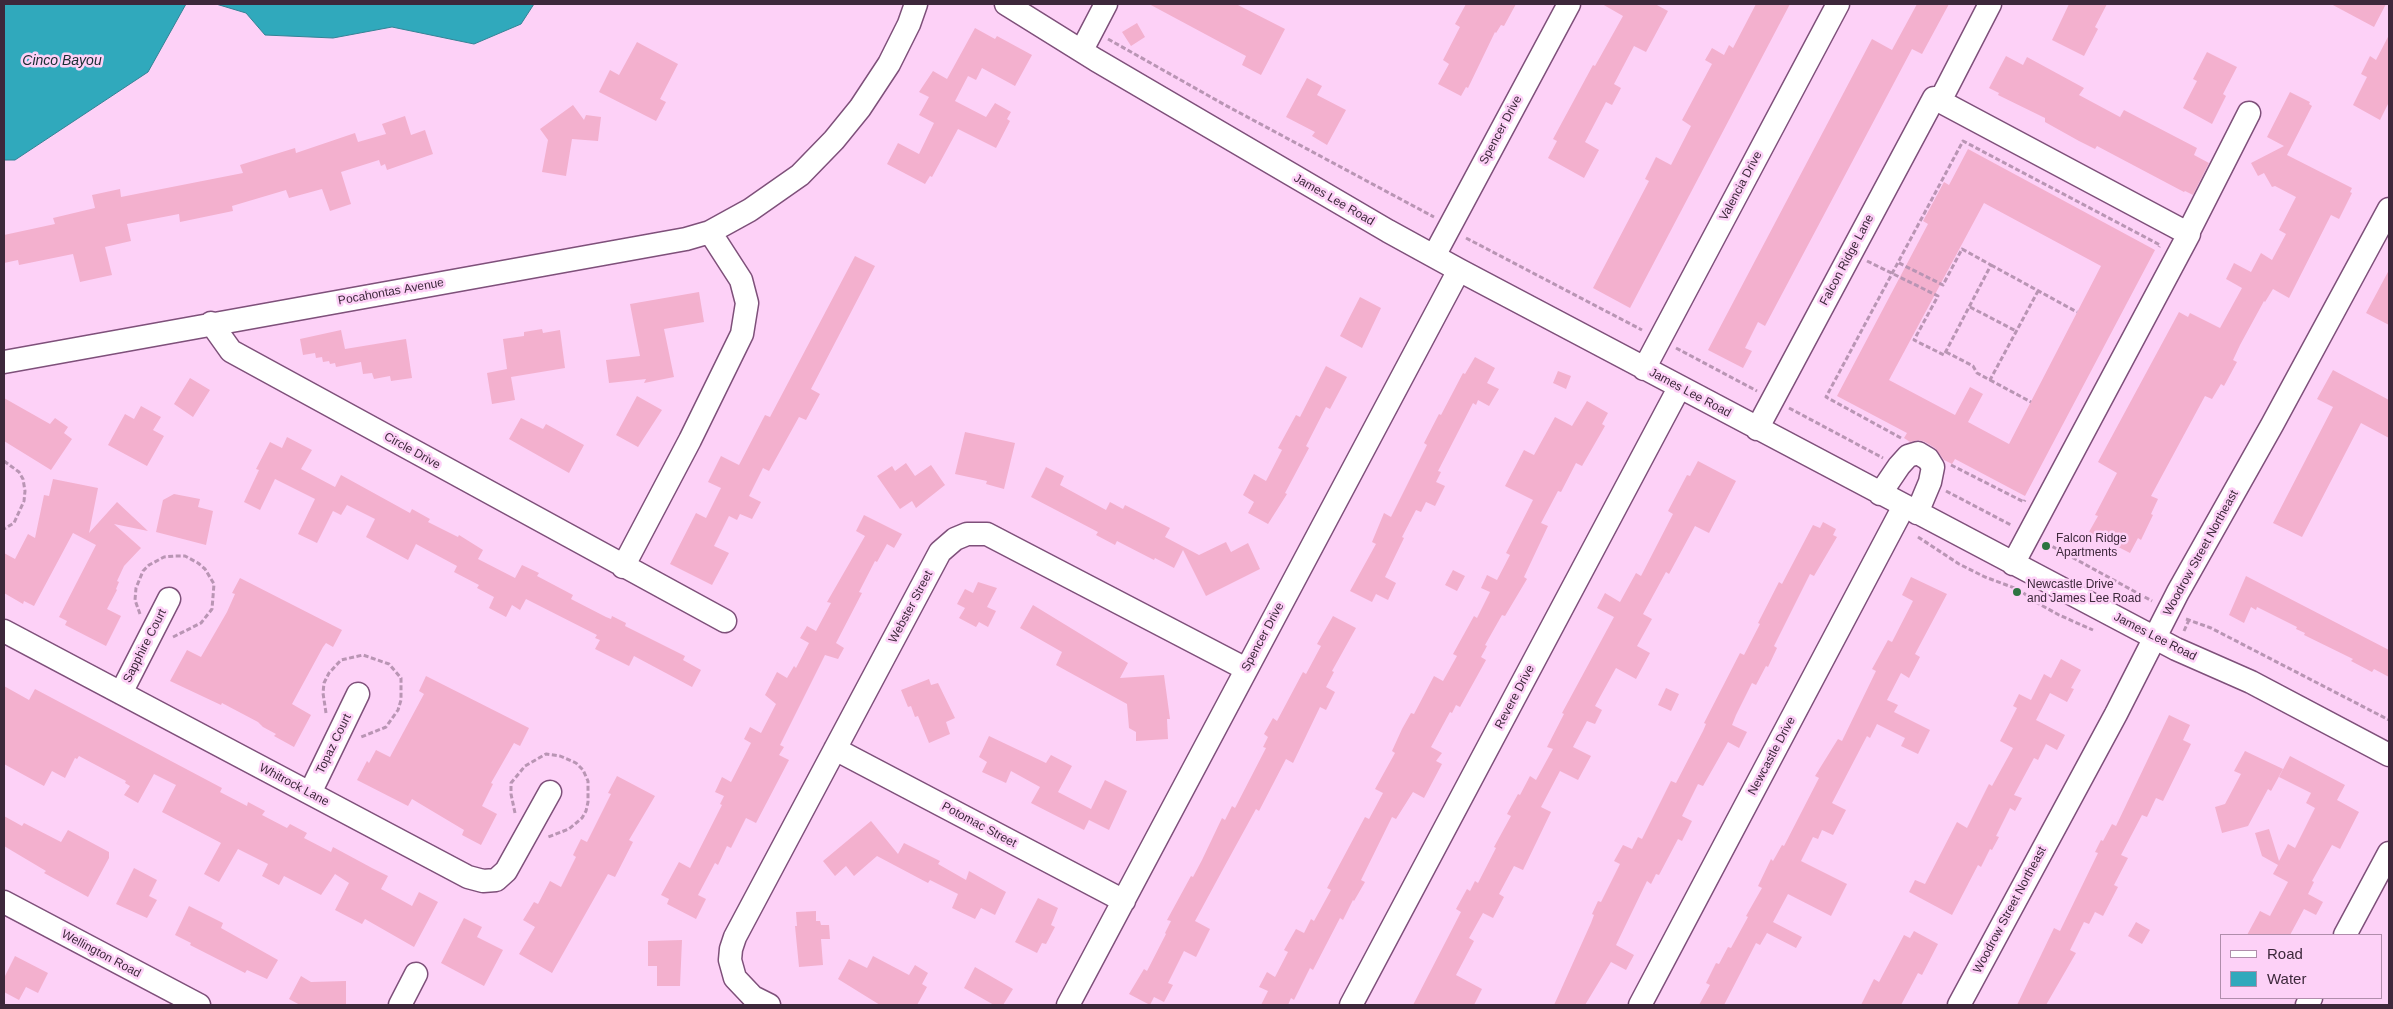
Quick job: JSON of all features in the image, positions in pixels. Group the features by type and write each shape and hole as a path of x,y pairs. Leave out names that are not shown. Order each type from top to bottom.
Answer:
{"street":[{"name":"Pocahontas Avenue","path":"4,362 686,239 710,232 750,210 800,175 860,108 889,64 909,24 916,4"},
{"name":"James Lee Road","path":"1006,4 1434,256 1880,494 1905,514 2013,564 2187,655 2251,682 2389,754"},
{"path":"1082,50 1106,4"},
{"name":"Spencer Drive","path":"1434,256 1569,4"},
{"name":"Valencia Drive","path":"1644,369 1838,4"},
{"name":"Falcon Ridge Lane","path":"1757,429 1934,98 1940,101 1990,4"},
{"path":"1940,101 2188,233"},
{"path":"2013,564 2180,252 2249,113"},
{"name":"Woodrow Street Northeast","path":"1959,1005 2116,714 2169,610 2272,425 2389,208"},
{"path":"623,567 690,440 742,334 747,303 740,280 710,232"},
{"name":"Spencer Drive","path":"1068,1005 1459,270"},
{"name":"Circle Drive","path":"212,323 232,351 623,567 725,621"},
{"name":"Revere Drive","path":"1351,1005 1679,388"},
{"path":"1880,494 1908,456 1918,453 1928,459 1933,467 1930,482"},
{"name":"Newcastle Drive","path":"1640,1005 1905,514 1930,482"},
{"name":"Webster Street","path":"769,1005 744,989 732,971 731,949 735,937 940,552 955,539 967,534 987,534 1025,552 1246,669"},
{"name":"Sapphire Court","path":"120,693 169,599"},
{"name":"Whitrock Lane","path":"4,631 468,877 483,881 496,880 506,871 550,792"},
{"name":"Topaz Court","path":"310,793 358,694"},
{"name":"Potomac Street","path":"835,749 1124,901"},
{"path":"2346,934 2389,853"},
{"name":"Wellington Road","path":"4,902 199,1005"},
{"path":"400,1005 416,974"}],"path":[{"path":"1093,30 1225,106 1450,226 1459,234 1899,466"},
{"path":"1903,439 1826,398 1963,141 2160,245 2156,254"},
{"path":"1897,262 1943,285 1962,249 2077,312"},
{"path":"1851,252 1938,296 1914,340 1944,355 1991,265"},
{"path":"1990,380 2038,291"},
{"path":"1970,307 2016,331"},
{"path":"1946,352 1973,366 1977,373 2031,402"},
{"path":"1943,460 2024,502 2028,493"},
{"path":"4,461 19,472 24,479 25,491 24,501 14,523 4,529"},
{"path":"1930,482 2169,610 2211,628 2389,720"},
{"path":"1905,514 1959,564 2020,590 2032,600 2059,615 2100,632"},
{"path":"141,621 135,593 142,571 164,557 185,556 198,562 205,569 214,584 212,609 201,623 189,630 180,632 169,642"},
{"path":"327,717 323,693 324,683 334,666 342,660 363,655 388,664 401,678 401,700 398,710 386,727 362,736 356,741"},
{"path":"517,818 511,794 511,783 525,766 546,754 560,756 576,763 583,770 588,781 589,797 586,811 582,818 570,829 548,837 544,842"}],"water":[{"name":"Cinco Bayou","path":"4,4 186,4 148,72 15,160 4,160"},
{"path":"216,4 534,4 521,24 474,44 392,27 333,38 265,35 246,13"}],"building":[{"path":"1149,4 1236,4 1285,29 1261,75 1242,65 1246,56"},
{"path":"1466,4 1516,4 1504,26 1501,25 1495,32 1468,88 1466,87 1461,96 1438,84 1449,64 1443,60 1460,27 1455,24"},
{"path":"1602,4 1655,4 1668,11 1646,52 1634,46 1614,84 1621,88 1612,105 1606,102 1585,142 1599,150 1584,178 1548,158 1557,141 1553,139 1593,65 1595,66 1623,16"},
{"path":"1756,4 1790,4 1630,308 1593,288 1649,181 1645,179 1656,157 1671,165 1691,126 1682,120 1712,64 1705,60 1712,48 1724,55 1729,45 1733,48"},
{"path":"1917,4 1949,4 1922,54 1912,49 1765,326 1758,322 1745,348 1752,351 1743,368 1708,350 1872,39 1892,50"},
{"path":"2069,4 2107,4 2095,27 2098,29 2084,56 2052,40"},
{"path":"2331,4 2386,4 2374,27"},
{"path":"1137,23 1145,37 1131,46 1122,32"},
{"path":"975,28 995,39 997,36 1032,55 1015,86 982,68 976,80 968,76 955,101 986,117 995,103 1011,112 1007,119 1010,121 996,148 958,129 932,177 930,176 925,184 887,164 898,143 919,154 934,123 919,115 929,97 919,92 933,71 947,79"},
{"path":"2389,35 2389,102 2380,120 2353,105 2367,77 2361,74 2370,56 2376,60"},
{"path":"637,42 678,64 660,99 666,102 656,121 599,92 610,70 619,75"},
{"path":"2207,52 2237,67 2223,94 2226,96 2212,124 2183,108 2197,81 2193,79"},
{"path":"2006,56 2023,65 2027,57 2084,88 2079,95 2120,117 2124,110 2197,148 2194,155 2209,163 2193,195 2097,146 2095,149 2079,141 2045,122 2045,118 1998,95 1999,93 1989,88"},
{"path":"1307,78 1322,86 1317,95 1346,110 1327,145 1312,136 1315,132 1286,117"},
{"path":"2290,92 2310,102 2309,104 2312,106 2287,155 2352,188 2350,192 2352,193 2339,219 2331,215 2289,298 2273,289 2264,301 2240,345 2233,360 2237,362 2224,386 2221,384 2212,399 2205,396 2151,496 2158,499 2151,514 2153,515 2141,540 2138,538 2130,553 2089,532 2098,516 2095,515 2117,473 2098,462 2179,312 2188,317 2190,313 2220,328 2242,288 2226,279 2234,263 2251,272 2261,253 2272,260 2286,234 2279,230 2296,197 2275,186 2272,187 2264,173 2258,176 2251,163 2284,146 2267,137"},
{"path":"573,105 584,120 586,115 601,117 598,141 572,139 566,176 542,172 548,140 540,129"},
{"path":"405,116 411,135 425,130 433,154 387,170 385,164 381,166 379,160 341,172 351,204 330,211 322,189 289,198 286,190 232,206 233,211 180,222 179,214 127,224 131,241 105,247 112,275 80,282 73,254 19,265 18,260 4,263 4,235 55,224 53,218 95,208 92,195 120,189 121,197 243,173 240,165 295,148 296,153 355,133 358,142 386,134 382,124"},
{"path":"1968,149 2155,250 2025,496 1955,459 1952,464 1944,460 1935,448 1925,442 1919,440 1910,442 1904,438 1907,433 1837,396 1928,224 1923,221 1944,182 1949,185","holes":["1984,203 2101,266 2009,444 1968,422 1983,394 1970,387 1955,415 1889,380"]},
{"path":"855,256 875,266 811,389 820,394 806,420 799,417 769,471 763,468 749,496 761,502 752,519 740,514 737,520 729,516 714,546 729,553 712,585 670,564 696,513 706,518 721,488 708,482 721,456 739,465 765,415 770,417"},
{"path":"2389,270 2389,325 2366,313"},
{"path":"699,292 704,322 664,329 674,377 644,383 646,379 609,383 606,360 640,356 630,304"},
{"path":"1360,297 1381,308 1362,348 1340,336"},
{"path":"542,329 543,333 560,330 565,368 511,377 515,400 492,404 487,373 507,369 503,339 524,336 524,332"},
{"path":"341,330 345,349 406,339 412,378 391,381 390,376 374,379 372,373 363,374 361,362 336,367 335,363 323,362 322,357 316,358 315,353 303,355 300,339"},
{"path":"1475,357 1495,368 1487,383 1499,389 1489,406 1478,400 1476,405 1473,403 1438,471 1441,472 1436,482 1445,486 1435,506 1426,502 1421,512 1416,510 1402,537 1404,538 1385,577 1396,583 1388,600 1376,594 1372,602 1350,591 1376,544 1372,542 1384,513 1391,517 1427,445 1424,443 1439,414 1441,415 1463,373 1465,374"},
{"path":"1326,366 1347,377 1330,409 1326,407 1306,446 1309,448 1285,493 1287,494 1268,524 1248,513 1254,502 1243,495 1254,474 1266,481 1282,450 1278,448 1296,415 1300,417"},
{"path":"2333,370 2389,400 2389,438 2361,423 2302,537 2273,523 2333,407 2317,399"},
{"path":"1558,371 1571,376 1566,389 1553,383"},
{"path":"190,378 210,390 193,417 174,404"},
{"path":"637,396 662,410 638,447 616,435"},
{"path":"4,398 50,424 55,418 68,427 64,433 72,439 51,470 4,441"},
{"path":"1587,401 1608,413 1602,424 1605,426 1582,466 1576,463 1561,492 1558,491 1541,523 1548,526 1524,577 1527,579 1505,616 1502,615 1485,645 1487,646 1481,657 1486,660 1460,707 1456,705 1452,713 1450,712 1431,747 1442,753 1436,761 1442,764 1424,798 1413,792 1396,819 1392,817 1361,880 1365,882 1343,920 1340,918 1313,970 1310,968 1294,1000 1291,998 1288,1005 1261,1005 1268,991 1259,987 1267,972 1275,977 1288,952 1284,950 1296,929 1304,933 1311,919 1314,921 1331,890 1327,888 1365,817 1369,819 1383,793 1375,789 1395,753 1392,751 1402,729 1411,713 1414,714 1434,676 1443,681 1457,656 1453,654 1474,616 1477,618 1490,592 1481,588 1487,575 1497,580 1510,555 1506,553 1533,500 1505,486 1524,450 1534,455 1555,417 1572,426"},
{"path":"141,406 161,417 153,430 164,436 147,466 108,445 125,414 134,419"},
{"path":"521,418 543,429 546,424 584,445 569,473 509,439"},
{"path":"965,432 1015,443 1004,489 986,484 987,481 955,474"},
{"path":"287,437 312,450 301,469 335,487 341,475 410,513 412,509 430,519 428,522 458,537 459,535 483,550 478,559 515,578 522,565 539,573 537,576 573,595 571,599 606,617 611,619 612,616 626,623 625,626 685,656 683,660 701,670 692,687 634,656 629,666 595,649 600,640 595,638 597,635 526,599 520,610 512,605 506,617 489,608 494,597 477,588 479,585 454,572 457,566 416,544 408,560 366,537 375,519 347,505 341,515 333,511 317,543 298,534 315,499 275,479 260,510 244,502 259,470 256,469 270,442 282,448"},
{"path":"1698,461 1736,481 1709,533 1695,526 1669,574 1666,572 1643,614 1652,619 1637,646 1650,653 1636,679 1616,668 1595,706 1602,710 1595,724 1587,721 1573,747 1591,756 1578,780 1560,771 1541,807 1551,812 1523,870 1514,866 1499,894 1504,897 1493,918 1483,913 1469,938 1474,941 1456,975 1482,989 1474,1005 1413,1005 1461,912 1456,909 1467,889 1470,891 1475,881 1478,883 1496,848 1494,847 1511,816 1507,814 1530,776 1536,780 1553,749 1547,747 1564,714 1562,713 1614,617 1597,608 1605,593 1620,602 1636,573 1641,576 1673,514 1668,511 1687,475 1690,476"},
{"path":"906,463 915,476 931,465 945,485 916,508 912,501 900,509 877,476 892,466 895,471"},
{"path":"1046,467 1064,476 1060,485 1106,510 1110,502 1123,509 1125,505 1170,528 1165,537 1199,555 1226,542 1231,552 1248,543 1260,569 1206,596 1183,550 1174,568 1117,541 1115,545 1096,535 1098,532 1031,497"},
{"path":"53,479 98,488 89,533 117,502 148,531 114,524 141,548 124,566 117,581 119,582 117,590 107,609 121,616 106,646 65,625 67,621 59,617 96,545 73,533 34,606 24,601 23,604 4,593 4,553 15,559 28,534 35,538 44,495 49,496"},
{"path":"174,494 200,499 198,507 213,511 206,545 156,532 163,500"},
{"path":"864,515 902,534 894,548 887,544 877,562 875,561 859,592 862,593 836,643 844,648 838,659 825,655 780,745 784,747 779,755 789,760 756,823 746,818 731,848 727,846 718,865 715,863 698,895 706,899 696,919 667,904 669,899 661,895 679,862 690,868 722,805 720,804 724,796 715,792 722,777 731,782 751,743 744,739 750,727 761,733 776,704 765,695 777,672 787,678 794,666 796,668 809,643 800,638 807,626 816,631 831,603 827,602 865,536 856,531"},
{"path":"1823,522 1836,529 1833,535 1837,537 1814,576 1810,574 1774,646 1777,648 1768,667 1766,666 1756,685 1752,683 1736,715 1732,725 1747,732 1739,748 1728,742 1703,786 1698,784 1682,816 1692,821 1682,841 1678,839 1659,875 1656,874 1651,884 1647,881 1616,945 1634,955 1626,970 1611,962 1585,1005 1554,1005 1591,923 1594,915 1592,914 1598,901 1601,902 1620,864 1614,861 1623,845 1632,849 1638,837 1642,839 1671,781 1676,783 1703,731 1706,724 1704,723 1740,653 1744,655 1779,582 1782,584 1813,525 1820,528"},
{"path":"1453,570 1465,576 1457,591 1445,585"},
{"path":"2246,576 2389,650 2389,677 2374,669 2372,672 2351,661 2353,659 2304,635 2305,633 2296,629 2297,627 2257,607 2256,610 2251,607 2244,623 2229,615"},
{"path":"1911,577 1947,594 1915,654 1920,657 1909,678 1901,673 1887,700 1898,705 1894,712 1930,730 1918,754 1901,746 1905,738 1877,724 1870,738 1867,736 1832,803 1846,810 1833,835 1822,830 1818,839 1813,837 1801,861 1847,884 1831,916 1788,894 1773,922 1802,937 1796,948 1767,933 1760,945 1756,943 1724,1005 1699,1005 1710,985 1706,983 1716,963 1719,964 1728,947 1731,948 1748,917 1746,916 1762,888 1758,886 1771,859 1773,861 1782,845 1784,846 1819,778 1815,776 1838,739 1842,741 1876,671 1872,669 1888,640 1892,642 1913,601 1902,595"},
{"path":"240,578 342,630 333,647 326,643 323,647 292,704 311,715 294,747 274,736 276,734 258,722 222,703 221,705 170,681 187,650 201,657 227,612 235,594 232,593"},
{"path":"978,582 997,588 987,607 996,611 988,627 979,622 976,627 959,618 965,608 957,604 965,589 973,593"},
{"path":"1033,605 1128,663 1120,678 1164,675 1170,719 1167,719 1168,739 1136,741 1136,732 1129,728 1127,704 1056,665 1062,652 1020,628"},
{"path":"1333,616 1356,628 1332,671 1334,672 1326,687 1335,692 1326,710 1320,707 1293,763 1286,759 1259,811 1256,809 1195,921 1210,929 1196,957 1184,951 1168,983 1173,985 1164,1002 1154,997 1150,1005 1129,994 1144,969 1147,971 1166,934 1171,921 1167,920 1191,876 1193,877 1222,818 1225,820 1232,806 1235,808 1266,748 1263,747 1268,737 1264,734 1273,718 1277,721 1303,672 1306,674 1321,646 1317,644"},
{"path":"2061,659 2081,670 2071,688 2074,689 2067,702 2050,693 2036,720 2065,735 2057,750 2046,744 2038,760 2034,758 2014,795 2022,798 2015,811 2010,808 1996,836 1999,837 1992,850 1990,849 1981,867 1978,865 1952,915 1909,892 1915,880 1925,884 1957,822 1967,828 1989,784 1992,786 2013,748 2000,741 2017,708 2013,706 2019,694 2031,700 2044,674 2051,678"},
{"path":"426,676 529,728 520,746 514,743 491,783 493,784 482,806 497,814 481,845 462,835 464,830 412,799 408,806 357,780 367,761 369,763 376,750 390,757 424,694 419,691"},
{"path":"929,679 931,685 938,683 955,718 946,722 950,734 929,743 918,716 915,717 911,706 908,707 901,690"},
{"path":"4,686 29,700 35,689 222,788 220,792 247,806 248,802 265,811 262,815 287,828 290,824 307,833 304,838 331,852 333,847 388,876 381,889 412,906 419,892 438,902 414,947 365,919 362,924 335,910 349,883 335,874 321,895 284,876 279,885 262,876 268,864 238,849 219,882 204,874 221,843 162,812 176,785 154,774 138,803 124,795 130,786 125,783 126,781 79,756 77,759 75,758 65,778 52,771 44,786 4,764"},
{"path":"1666,688 1679,694 1671,711 1658,705"},
{"path":"2169,715 2190,725 2183,740 2191,744 2163,801 2156,798 2147,817 2142,815 2121,855 2128,858 2114,885 2118,887 2103,916 2095,912 2089,924 2084,922 2070,950 2076,953 2046,1005 2017,1005 2054,928 2060,931 2098,853 2095,852 2101,840 2103,841 2112,824 2116,826"},
{"path":"989,736 1046,763 1051,755 1072,766 1058,792 1091,809 1105,780 1127,791 1109,830 1089,820 1084,830 1031,803 1040,787 1011,771 1006,783 982,772 987,762 979,757"},
{"path":"2245,751 2283,769 2271,791 2268,789 2248,826 2222,833 2215,807 2225,804 2241,774 2234,771"},
{"path":"2290,756 2345,785 2337,800 2359,812 2340,849 2332,845 2312,881 2314,882 2308,894 2323,902 2316,915 2304,909 2291,934 2248,934 2260,911 2270,916 2288,882 2273,874 2278,865 2262,856 2255,833 2269,829 2279,861 2288,844 2295,848 2315,808 2306,803 2311,793 2279,777"},
{"path":"617,776 655,796 629,840 633,842 615,877 608,874 552,973 519,954 535,927 523,920 534,902 538,904 550,881 561,887 576,857 573,855 581,839 587,842 611,794 608,793"},
{"path":"4,816 22,826 24,823 61,842 68,830 109,852 109,858 88,897 44,873 46,871 4,846"},
{"path":"871,821 898,854 904,843 940,861 938,864 966,880 969,871 1006,892 995,915 981,908 975,919 952,908 958,894 930,880 928,883 877,856 854,876 846,866 835,876 823,861"},
{"path":"134,868 157,880 149,896 157,900 147,918 116,904"},
{"path":"1038,898 1058,908 1051,925 1055,927 1046,944 1042,943 1037,953 1015,942"},
{"path":"189,906 223,923 221,928 278,960 267,979 247,970 245,973 190,945 191,943 175,935"},
{"path":"816,911 816,921 820,921 821,925 829,925 830,939 821,939 823,965 799,967 795,926 797,926 796,912"},
{"path":"464,918 482,927 477,937 503,950 484,986 441,963"},
{"path":"2136,922 2150,930 2142,944 2128,936"},
{"path":"1914,931 1938,944 1922,975 1918,973 1901,1005 1861,1005 1874,979 1879,982 1904,935 1910,938"},
{"path":"682,940 680,986 657,986 657,966 648,966 648,941"},
{"path":"15,956 48,973 38,993 26,987 19,1000 4,992 4,978"},
{"path":"873,956 909,975 915,965 928,973 922,984 927,987 917,1005 880,1005 838,979 849,959 867,968"},
{"path":"975,967 1013,989 1003,1005 994,1005 964,988"},
{"path":"301,976 311,982 346,981 346,1005 300,1005 289,999"}],"place":[{"name":"Falcon Ridge Apartments","path":"2046,546"},
{"name":"Newcastle Drive and James Lee Road","path":"2017,592"}]}
